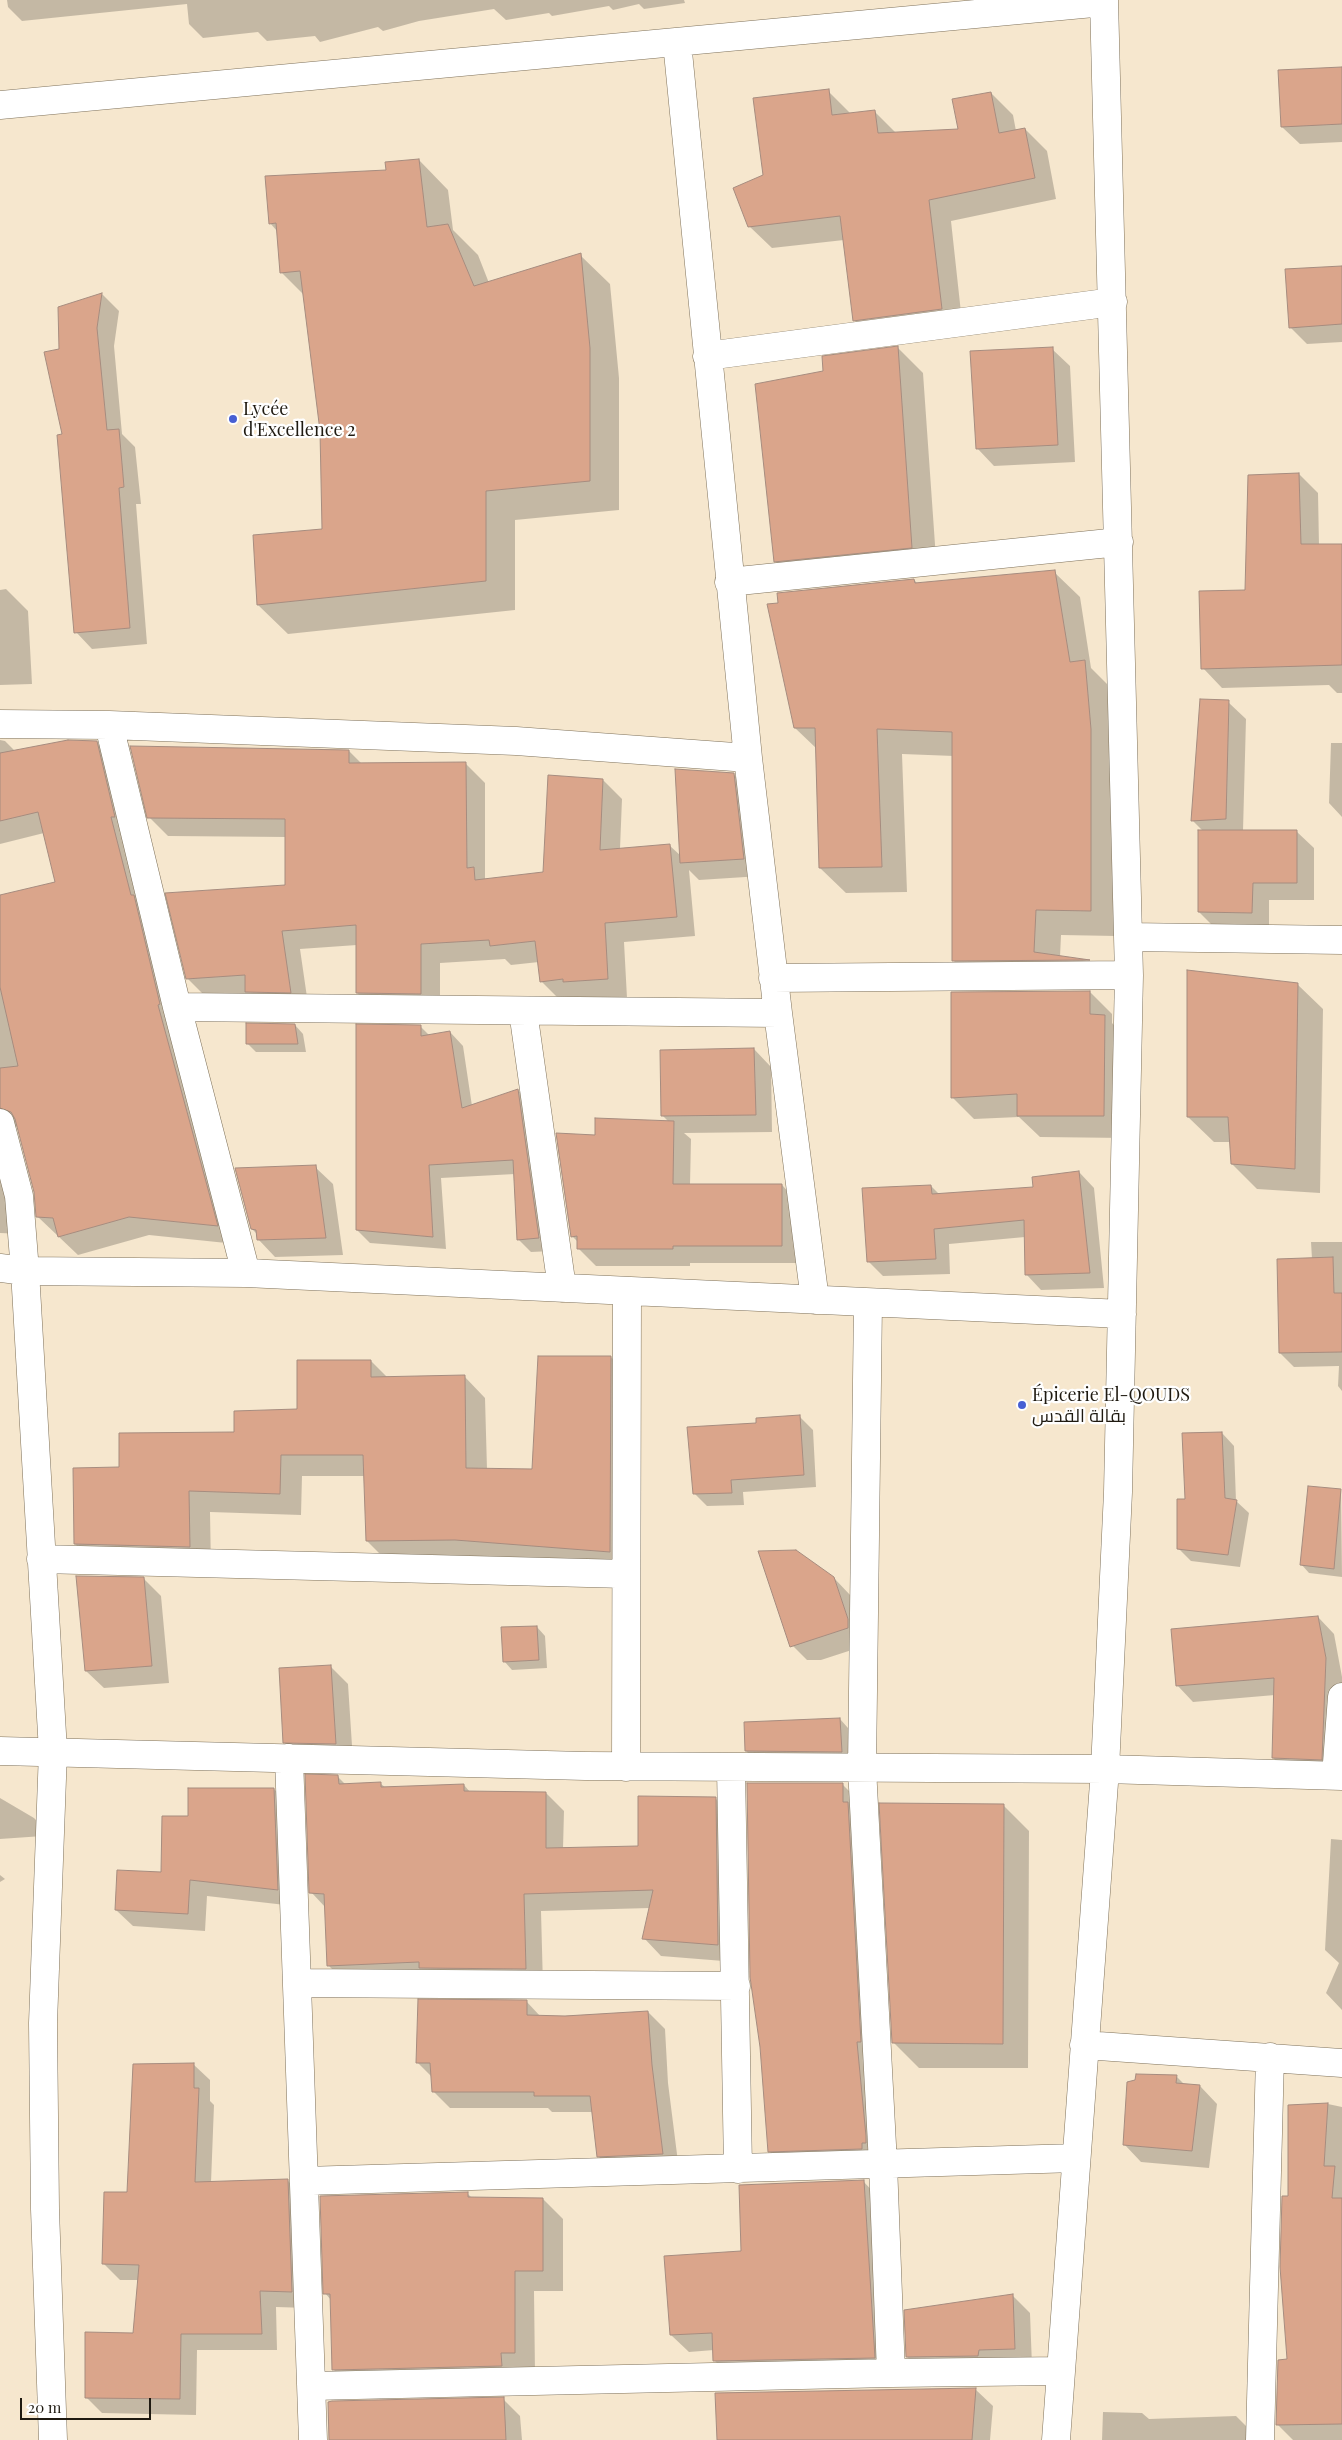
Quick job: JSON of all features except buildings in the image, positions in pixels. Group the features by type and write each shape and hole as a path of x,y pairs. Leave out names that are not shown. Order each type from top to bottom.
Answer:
{"street":[{"path":"0,105 1104,1 1129,975 1118,1492 1105,1769 1056,2440"},
{"path":"677,42 729,582 748,758 773,978 815,1300"},
{"path":"707,356 1113,302"},
{"path":"729,582 1119,542"},
{"path":"0,724 110,725 516,741 748,758"},
{"path":"110,725 177,1007 246,1272"},
{"path":"1129,937 1342,940"},
{"path":"773,978 1129,975"},
{"path":"177,1007 778,1013"},
{"path":"523,1011 562,1288"},
{"path":"0,1123 18,1196 12,1270 41,1558 52,1751 43,2033 44,2209 53,2440"},
{"path":"12,1270 246,1272 1122,1314"},
{"path":"626,1767 627,1291"},
{"path":"868,1303 862,1768 883,2164 891,2373"},
{"path":"41,1558 626,1574"},
{"path":"0,1751 626,1767 1105,1769 1339,1776 1342,1697"},
{"path":"289,1758 313,2440"},
{"path":"731,1768 738,2169"},
{"path":"297,1983 736,1986"},
{"path":"1084,2045 1342,2063"},
{"path":"1260,2440 1270,2057"},
{"path":"304,2181 1076,2158"},
{"path":"312,2386 1061,2371"}],"place":[{"name":"Lycée d'Excellence 2","path":"233,419"},
{"name":"Épicerie El-QOUDS بقالة القدس","path":"1022,1405"}]}
